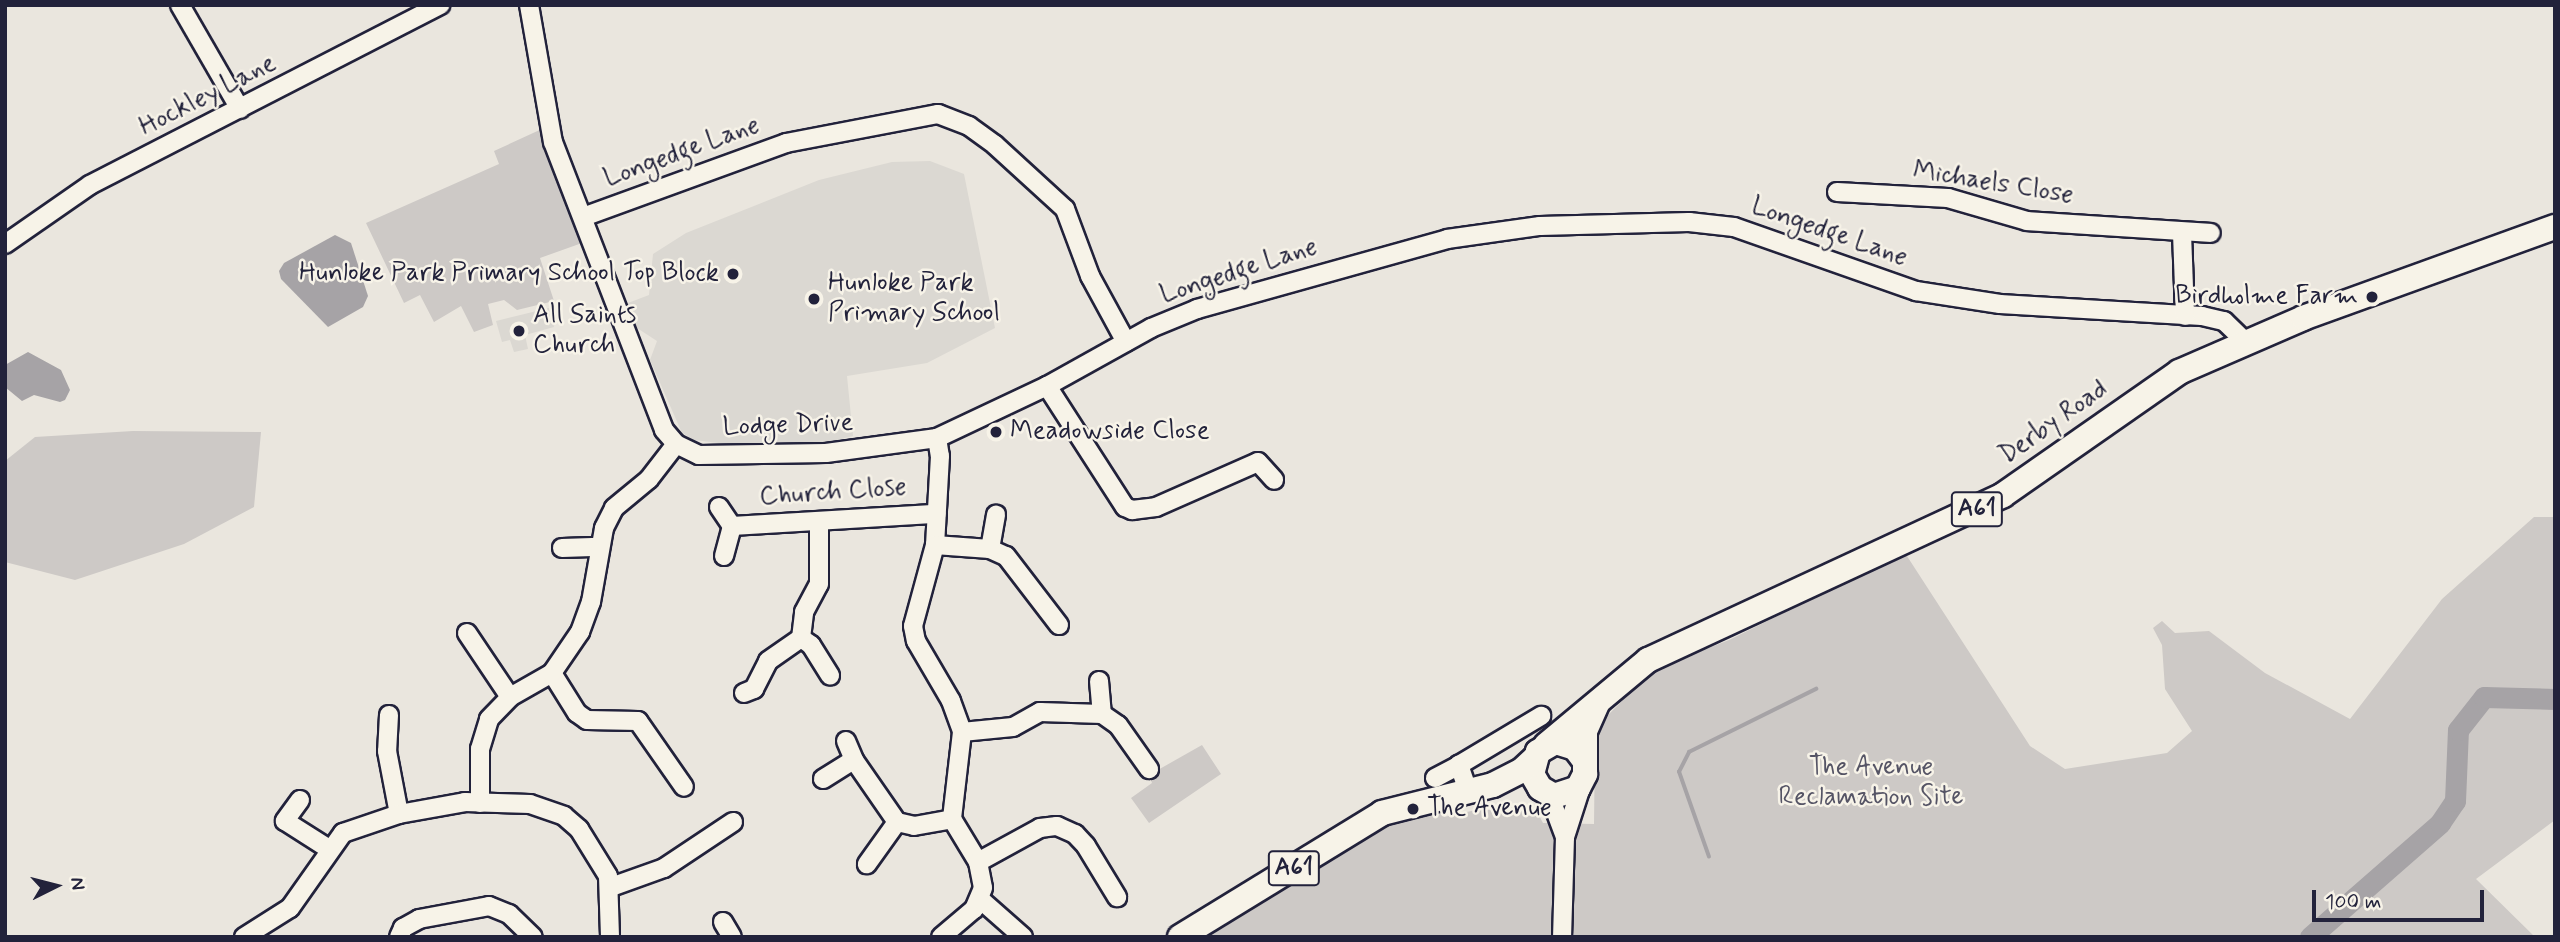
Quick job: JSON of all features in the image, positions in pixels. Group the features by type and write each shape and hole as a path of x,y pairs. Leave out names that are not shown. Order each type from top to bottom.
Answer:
{"highway":[{"name":"Derby Road","path":"1180,937 1382,813 1493,785 1522,770 1600,697 1648,660 1688,638 2003,495 2179,372 2245,341 2555,227"},
{"name":"Derby Road","path":"1584,770 1585,730 1600,697"},
{"path":"1567,743 1584,770 1570,793 1547,793 1532,774 1541,751 1567,743"},
{"name":"Derby Road","path":"1493,785 1507,792 1547,793"}],"street":[{"path":"180,5 240,109"},
{"name":"Hockley Lane","path":"5,244 90,185 440,5"},
{"name":"Longedge Lane","path":"529,5 546,118 583,217 786,143 938,114 969,127 995,145 1065,209 1090,276 1126,342 1197,310 1447,239 1540,226 1642,222 1734,228 1916,291 2000,304 2224,321 2245,341"},
{"name":"Michaels Close","path":"1837,192 1948,198 2027,220 2211,233"},
{"path":"480,803 480,749 489,719 510,697 552,673 579,632 592,601 600,547 614,508 649,479 676,444 653,404 583,217"},
{"path":"2182,233 2185,316"},
{"name":"Lodge Drive","path":"676,444 699,455 744,457 901,446 937,438 1047,386 1126,342"},
{"path":"1047,386 1125,507 1132,510 1156,507 1258,462 1274,480"},
{"path":"937,438 935,545 913,626 916,641 951,701 962,732 952,819 978,862 983,876 981,900 941,937"},
{"name":"Church Close","path":"719,508 732,526"},
{"name":"Church Close","path":"732,526 819,524 937,514"},
{"path":"990,549 996,515"},
{"path":"802,638 804,612 819,584 819,524"},
{"name":"Church Close","path":"724,556 732,526"},
{"path":"935,545 990,549 1019,568 1059,625"},
{"path":"562,548 600,547"},
{"path":"467,633 510,697"},
{"path":"802,638 811,645 830,675"},
{"path":"744,693 754,689 768,662 802,638"},
{"path":"552,673 578,713 587,720 638,721 684,787"},
{"path":"1099,681 1102,714"},
{"path":"962,732 1013,727 1040,712 1102,714 1118,725 1149,769"},
{"path":"389,715 387,751 399,814"},
{"path":"1435,778 1541,716"},
{"path":"846,741 853,760 897,822 914,826 952,819"},
{"path":"823,779 853,760"},
{"path":"1460,765 1468,791"},
{"path":"1562,937 1565,837 1584,770"},
{"path":"1547,793 1565,837"},
{"path":"300,800 285,821 329,849"},
{"path":"244,937 290,908 305,892 329,849 343,833 399,814 480,803 530,804 564,816 590,846 611,887 610,937"},
{"path":"611,887 664,868 733,822"},
{"path":"867,864 897,822"},
{"path":"978,862 1040,828 1057,826 1075,834 1086,846 1117,897"},
{"path":"981,900 1023,937"},
{"path":"399,937 403,928 419,919 489,906 509,914 533,937"}],"shaded area":[{"name":"Hunloke Park Primary School","path":"930,161 964,174 995,328 927,363 847,376 853,436 821,444 735,445 694,440 682,433 650,360 657,341 637,328 628,303 649,295 653,254 686,233 819,180 892,162"},
{"path":"335,235 351,243 368,296 363,307 328,327 281,279 279,271 284,263"},
{"name":"All Saints Church","path":"549,308 554,327 525,335 528,349 514,352 510,340 502,342 496,321"},
{"path":"28,352 61,370 70,390 65,400 60,402 34,395 22,401 5,387 5,365"}],"green space":[{"path":"544,128 582,243 540,258 554,301 517,310 504,300 488,304 493,325 474,332 461,306 434,322 420,295 404,303 366,223 499,164 494,151"},
{"path":"133,431 261,432 254,507 184,544 75,580 5,562 5,461 35,437"},
{"name":"The Avenue Reclamation Site","path":"2534,517 2555,517 2555,820 2476,879 2535,937 1203,937 1393,822 1441,812 1444,817 1476,810 1536,810 1543,823 1594,824 1595,741 1601,722 1653,670 1729,640 1905,553 2030,746 2065,769 2167,753 2192,731 2165,689 2162,645 2153,628 2162,621 2175,633 2209,631 2265,673 2350,719 2442,599"},
{"path":"1202,745 1221,774 1149,823 1131,798 1152,783 1149,775"}],"waterway":[{"path":"1709,857 1679,772 1689,752 1816,689"},
{"path":"2310,937 2440,823 2455,801 2458,730 2484,697 2555,699"}],"place":[{"name":"Hunloke Park Primary School Top Block","path":"733,274"},
{"name":"Birdholme Farm","path":"2372,297"},
{"name":"Hunloke Park Primary School","path":"814,299"},
{"name":"All Saints Church","path":"519,331"},
{"name":"Meadowside Close","path":"996,432"},
{"name":"The Avenue","path":"1413,809"}]}
